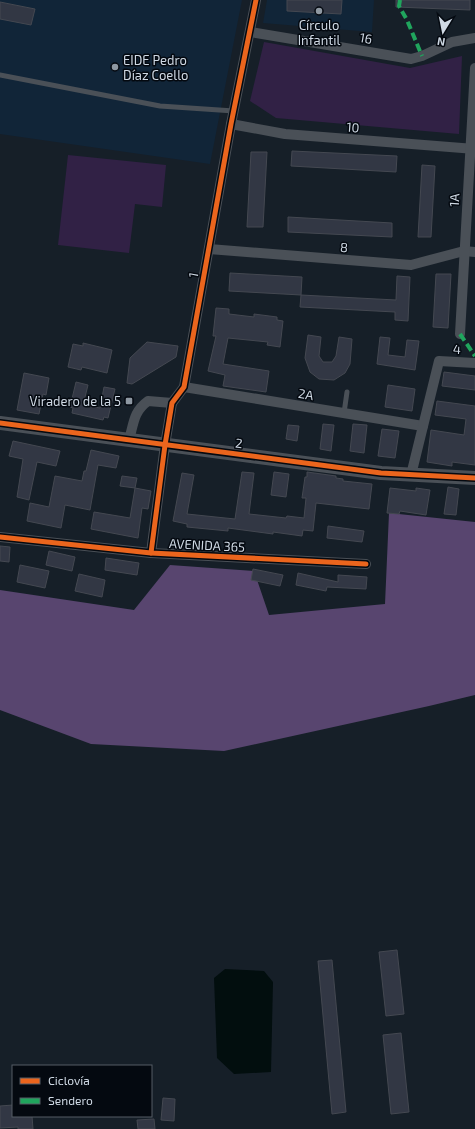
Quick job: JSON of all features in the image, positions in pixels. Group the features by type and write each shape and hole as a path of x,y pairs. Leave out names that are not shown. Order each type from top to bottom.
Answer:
{"street":[{"name":"1","path":"151,552 165,444 172,404 184,387 231,124 256,0"},
{"name":"16","path":"250,32 411,59 422,56 452,42 475,38"},
{"name":"1A","path":"460,334 464,251 473,149 475,68"},
{"name":"10","path":"231,124 285,134 473,149"},
{"name":"8","path":"209,249 411,265 464,251 475,252"},
{"name":"4","path":"423,426 439,361 475,363"},
{"name":"2A","path":"184,387 423,426"},
{"path":"129,440 136,414 140,407 148,401 172,404"},
{"name":"2","path":"0,423 381,473 475,478"},
{"path":"411,475 423,426"},
{"name":"AVENIDA 365","path":"0,536 151,552 366,564"}],"lane":[{"path":"0,75 160,106 234,111"},
{"path":"344,413 347,392"}],"shaded area":[{"name":"EIDE Pedro Díaz Coello","path":"0,0 242,0 210,164 0,134"},
{"name":"Círculo Infantil","path":"267,0 374,0 372,32 263,23"},
{"path":"264,42 410,68 462,56 459,134 276,118 250,101"},
{"path":"68,155 166,165 162,207 135,204 129,253 58,245"},
{"path":"389,513 475,522 475,695 224,751 91,744 0,710 0,590 134,610 170,565 254,571 269,615 385,604"},
{"path":"225,969 264,971 273,982 271,1072 234,1074 217,1058 214,978"}],"building":[{"path":"287,0 342,0 341,14 287,11"},
{"path":"396,0 470,0 470,10 396,7"},
{"path":"0,2 35,9 31,25 0,19"},
{"path":"292,151 397,156 396,172 291,166"},
{"path":"251,152 267,152 263,227 247,227"},
{"path":"422,165 435,166 431,237 418,237"},
{"path":"288,217 392,223 392,237 288,232"},
{"path":"230,273 302,277 301,295 229,291"},
{"path":"436,274 451,274 448,328 433,327"},
{"path":"397,276 410,277 408,321 395,320 395,312 300,307 301,295 396,300"},
{"path":"216,308 229,309 229,314 254,317 254,314 277,317 277,320 283,321 280,347 267,345 268,342 228,338 223,364 269,371 266,392 223,386 225,375 208,371 216,336 213,336"},
{"path":"308,335 321,337 319,356 323,362 332,362 336,356 339,337 352,339 350,364 345,373 334,380 319,379 310,372 305,358"},
{"path":"380,337 390,338 388,355 405,357 407,340 419,341 415,370 377,364"},
{"path":"147,342 178,346 176,357 132,384 127,383 130,358"},
{"path":"83,343 112,350 107,373 82,367 81,370 68,367 73,344 83,346"},
{"path":"444,372 475,376 475,390 442,386"},
{"path":"24,373 49,378 46,395 43,394 39,414 17,410"},
{"path":"76,382 88,385 83,405 100,408 104,387 115,389 108,418 104,417 103,420 72,413 73,408 70,407"},
{"path":"388,385 415,389 412,411 385,407"},
{"path":"437,401 475,406 475,465 452,462 452,466 427,462 431,430 464,435 466,419 435,415"},
{"path":"323,424 334,425 331,451 320,449"},
{"path":"353,424 367,425 364,453 350,451"},
{"path":"288,425 299,426 297,441 286,439"},
{"path":"382,429 399,431 395,458 378,456"},
{"path":"13,441 60,451 56,466 37,462 29,500 17,497 23,459 9,456"},
{"path":"91,450 119,456 116,468 98,465 90,510 65,505 61,528 27,521 30,503 49,507 55,476 82,481"},
{"path":"242,472 254,473 249,514 286,518 287,516 304,518 306,498 302,498 307,472 336,476 336,478 343,479 343,481 372,484 369,509 316,503 313,531 303,530 302,536 228,528 228,531 187,527 187,524 173,521 182,473 194,475 187,514 235,519"},
{"path":"274,472 289,474 286,497 271,495"},
{"path":"122,476 137,478 135,488 120,486"},
{"path":"448,487 459,489 456,515 444,514"},
{"path":"135,488 151,491 148,509 142,508 138,538 91,529 94,512 130,518"},
{"path":"390,488 416,491 416,488 430,490 426,515 400,511 399,514 387,513"},
{"path":"328,526 364,531 362,542 327,538"},
{"path":"0,546 10,547 9,562 0,561"},
{"path":"49,551 75,557 72,571 46,565"},
{"path":"106,558 139,563 137,575 105,570"},
{"path":"20,565 49,571 45,588 17,582"},
{"path":"253,569 283,575 280,586 251,580"},
{"path":"298,573 338,582 338,575 367,577 366,589 327,587 326,591 296,585"},
{"path":"79,574 105,580 102,597 75,591"},
{"path":"397,950 404,1014 386,1016 379,952"},
{"path":"332,960 346,1112 332,1114 318,961"},
{"path":"401,1033 409,1112 391,1114 383,1035"},
{"path":"163,1098 175,1099 174,1121 161,1120"},
{"path":"12,1105 12,1117 32,1117 33,1129 18,1129 18,1127 0,1128 0,1106"},
{"path":"154,1119 155,1129 138,1129 137,1120"}],"marked path":[{"path":"400,0 399,6 407,20 422,56"},
{"path":"460,334 475,356"}],"cycle path":[{"path":"151,553 172,403 184,387 231,124 256,0"},
{"path":"0,423 381,473 475,478"},
{"path":"0,537 151,553 366,564"}],"place":[{"name":"Círculo Infantil","path":"319,11"},
{"name":"EIDE Pedro Díaz Coello","path":"115,67"},
{"name":"Viradero de la 5","path":"129,401"}]}
